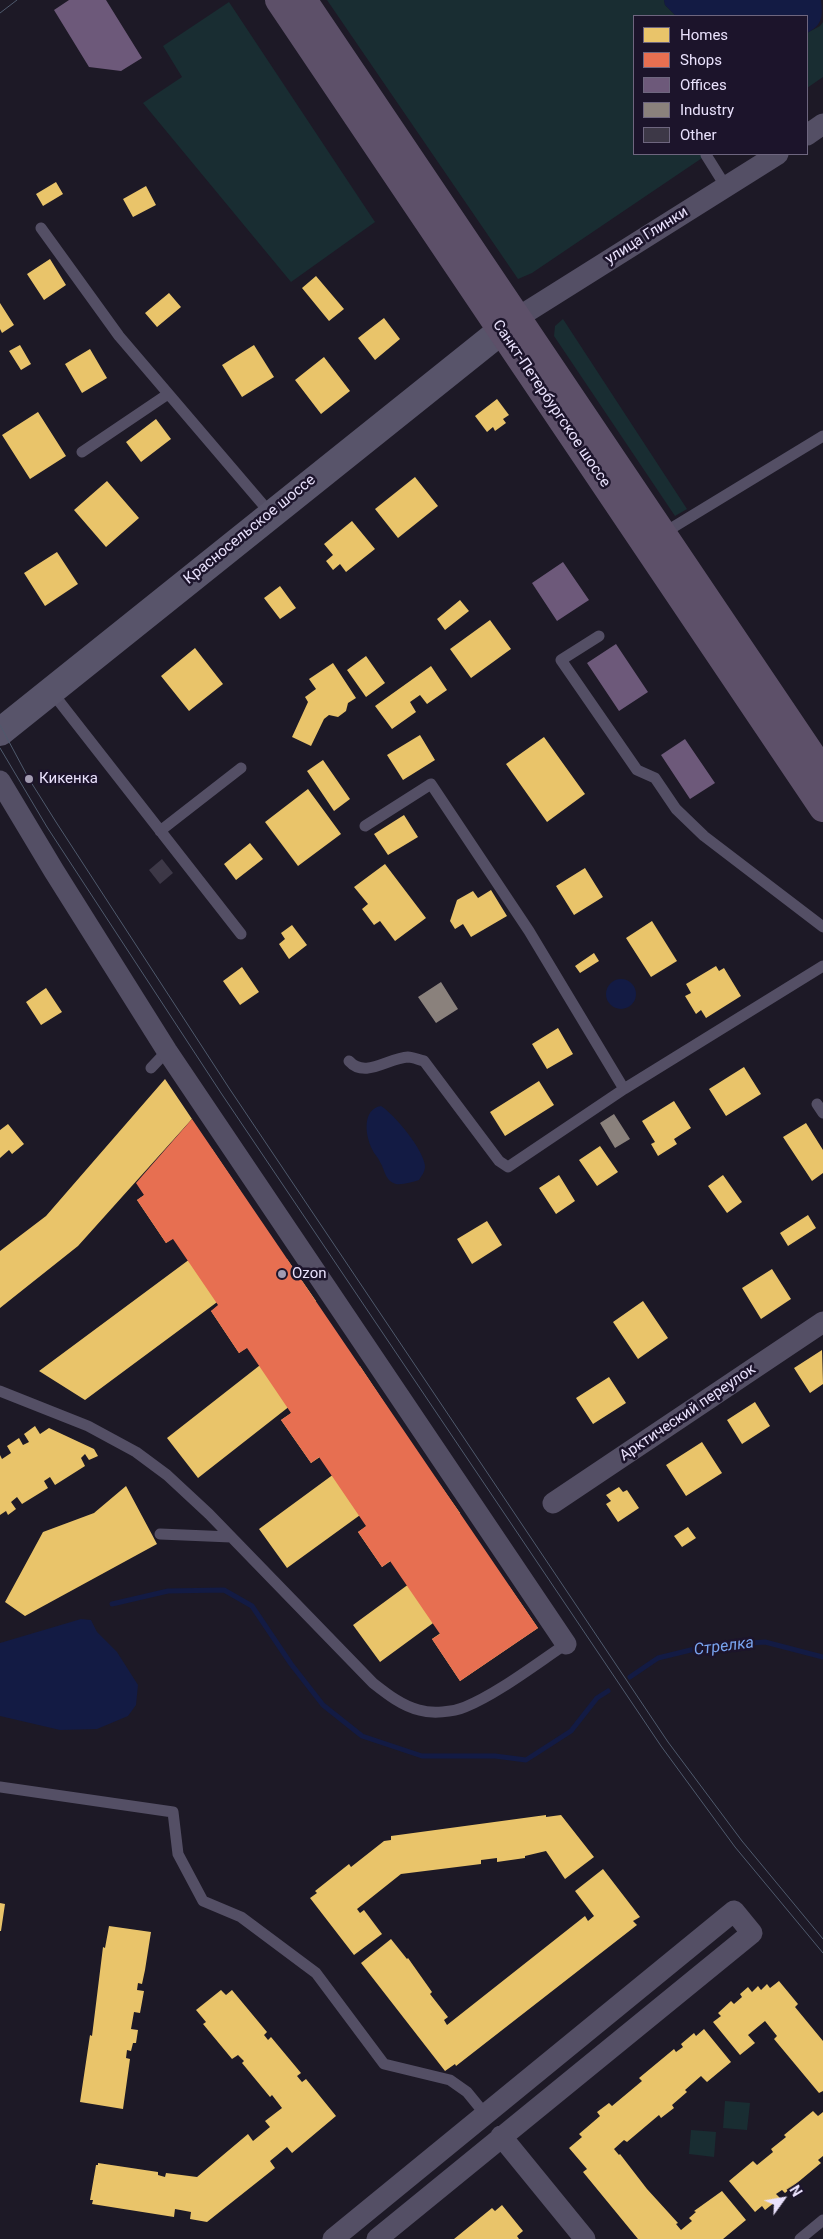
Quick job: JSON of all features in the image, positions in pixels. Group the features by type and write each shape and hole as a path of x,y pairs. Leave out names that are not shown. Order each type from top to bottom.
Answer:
{"main road":[{"name":"Санкт-Петербургское шоссе","path":"280,0 509,324 662,534 823,772"},
{"name":"Санкт-Петербургское шоссе","path":"303,0 509,324 823,808"},
{"name":"Красносельское шоссе","path":"0,732 509,324"}],"street":[{"path":"808,134 823,124"},
{"name":"улица Глинки","path":"509,324 776,155"},
{"path":"0,781 167,1051 566,1644"},
{"name":"Арктический переулок","path":"553,1503 823,1322"},
{"path":"332,2239 734,1911 752,1933 377,2239"},
{"path":"501,2136 585,2239"}],"lane":[{"path":"706,155 726,187"},
{"path":"42,228 119,336 271,514"},
{"path":"82,452 168,394"},
{"path":"662,534 823,436"},
{"path":"599,636 561,660 636,770 655,778 676,809 704,836 823,927"},
{"path":"51,691 241,934"},
{"path":"160,831 241,768"},
{"path":"365,826 431,784 529,931 624,1089"},
{"path":"349,1061 353,1066 363,1069 409,1057 424,1061 499,1161 508,1167 624,1089 823,966"},
{"path":"151,1068 167,1051"},
{"path":"0,1391 88,1426 136,1452 191,1496 374,1683 394,1699 420,1711 442,1712 464,1708 504,1685 566,1644"},
{"path":"160,1534 231,1537"},
{"path":"0,1787 173,1812 178,1854 203,1901 241,1917 316,1973 384,2064 450,2080 467,2092 485,2114"},
{"path":"800,2239 823,2220"}],"green space":[{"path":"327,0 664,0 665,5 675,15 633,15 633,155 707,155 532,273 518,279"},
{"path":"229,2 375,222 291,282 143,103 182,77 163,46"},
{"path":"823,22 823,77 808,87 808,32 820,26"},
{"path":"563,319 687,509 675,516 554,336 555,326"},
{"path":"725,2101 750,2103 747,2130 723,2128"},
{"path":"691,2130 716,2132 714,2157 689,2154"}],"water":[{"path":"664,0 821,0 822,12 819,24 808,32 808,15 675,15 665,5"},
{"path":"621,979 632,983 636,994 632,1005 621,1009 610,1005 606,994 610,983"},
{"path":"381,1106 400,1124 420,1151 425,1166 419,1180 402,1184 392,1183 387,1178 373,1151 368,1137 368,1117 375,1108"},
{"path":"81,1619 91,1620 97,1632 117,1652 138,1685 136,1705 128,1716 97,1729 60,1730 0,1716 0,1643"}],"building: Homes":[{"path":"56,182 63,194 43,206 36,194"},
{"path":"146,186 156,205 133,217 123,199"},
{"path":"50,259 66,285 44,300 27,274"},
{"path":"316,276 344,309 329,321 302,288"},
{"path":"169,293 181,307 157,327 145,313"},
{"path":"0,303 14,325 2,333 0,329"},
{"path":"384,318 400,339 375,360 358,338"},
{"path":"20,345 31,364 21,370 9,351"},
{"path":"254,345 274,377 242,397 222,365"},
{"path":"90,349 107,378 82,393 65,364"},
{"path":"324,357 350,391 321,414 295,380"},
{"path":"497,399 509,415 503,419 506,423 495,431 493,427 487,432 475,416"},
{"path":"38,412 66,456 30,479 2,435"},
{"path":"156,419 171,439 141,462 126,442"},
{"path":"415,477 438,506 398,538 375,509"},
{"path":"107,481 139,518 106,547 74,510"},
{"path":"352,521 375,549 346,572 340,564 333,570 326,561 333,555 324,544"},
{"path":"57,552 78,584 45,606 24,573"},
{"path":"280,586 296,608 280,619 264,598"},
{"path":"460,600 469,611 445,630 437,619"},
{"path":"490,620 511,649 471,678 450,649"},
{"path":"195,648 223,684 189,711 161,676"},
{"path":"366,656 385,683 366,697 347,670"},
{"path":"333,663 356,698 348,703 346,711 338,717 329,715 324,719 311,746 292,737 308,702 305,697 316,689 309,679"},
{"path":"431,666 447,690 427,704 420,695 410,702 416,712 392,729 375,706"},
{"path":"420,735 435,760 403,780 387,755"},
{"path":"544,737 585,794 547,822 506,764"},
{"path":"323,760 350,799 334,811 307,771"},
{"path":"308,789 341,834 298,866 265,822"},
{"path":"404,815 418,837 388,855 374,834"},
{"path":"250,843 263,859 236,880 224,864"},
{"path":"385,864 426,918 395,941 380,921 374,925 362,909 368,904 354,887"},
{"path":"585,868 603,897 574,915 556,886"},
{"path":"491,890 507,916 471,937 463,924 455,929 450,921 457,900 473,891 478,898"},
{"path":"652,921 677,961 651,977 626,938"},
{"path":"292,925 307,945 289,959 279,944 285,939 281,933"},
{"path":"594,953 599,961 580,973 575,966"},
{"path":"716,966 719,971 724,968 741,996 706,1018 701,1010 696,1014 685,996 691,993 686,984"},
{"path":"242,967 259,992 240,1005 223,981"},
{"path":"46,988 62,1012 41,1025 26,1002"},
{"path":"558,1028 573,1054 547,1069 532,1044"},
{"path":"744,1067 761,1094 726,1116 709,1089"},
{"path":"165,1079 192,1119 78,1246 0,1308 0,1251 46,1216"},
{"path":"539,1081 554,1105 505,1136 490,1112"},
{"path":"674,1101 691,1128 674,1139 677,1144 658,1156 651,1144 655,1142 642,1121"},
{"path":"806,1123 823,1150 823,1173 812,1181 783,1137"},
{"path":"8,1124 24,1144 12,1154 9,1150 0,1158 0,1130"},
{"path":"600,1146 618,1172 597,1186 579,1160"},
{"path":"212,1149 241,1192 166,1243 137,1200"},
{"path":"559,1175 575,1201 556,1214 539,1188"},
{"path":"723,1175 742,1202 727,1213 708,1186"},
{"path":"808,1215 816,1228 788,1246 780,1233"},
{"path":"487,1221 502,1245 472,1264 457,1239"},
{"path":"194,1256 198,1262 205,1257 219,1277 212,1282 224,1297 85,1400 39,1371"},
{"path":"287,1259 316,1301 239,1353 211,1311"},
{"path":"772,1269 791,1299 761,1319 742,1288"},
{"path":"643,1301 668,1338 638,1359 613,1322"},
{"path":"822,1350 823,1384 810,1393 794,1368"},
{"path":"264,1362 270,1369 277,1364 292,1383 285,1388 295,1402 198,1478 167,1438"},
{"path":"360,1366 389,1410 311,1463 281,1420"},
{"path":"609,1377 626,1403 593,1424 576,1398"},
{"path":"755,1402 770,1426 742,1444 727,1420"},
{"path":"35,1426 40,1434 49,1428 94,1449 98,1456 89,1460 85,1454 81,1458 85,1466 55,1485 50,1477 44,1481 48,1488 22,1504 17,1497 11,1502 16,1509 8,1515 6,1511 0,1515 0,1455 2,1459 11,1453 7,1446 19,1438 23,1445 29,1442 24,1434"},
{"path":"702,1442 722,1473 686,1496 666,1465"},
{"path":"338,1471 343,1477 350,1471 364,1490 356,1495 367,1510 287,1568 259,1529"},
{"path":"436,1479 460,1513 382,1567 358,1532"},
{"path":"126,1486 157,1544 25,1616 5,1602 43,1532 94,1513"},
{"path":"619,1487 623,1492 627,1490 639,1508 618,1522 606,1504 611,1501 606,1495"},
{"path":"688,1527 696,1538 682,1547 674,1536"},
{"path":"425,1580 439,1599 431,1605 440,1618 380,1662 353,1625 413,1581 417,1586"},
{"path":"509,1586 538,1628 460,1681 432,1639"},
{"path":"546,1815 546,1817 561,1815 594,1857 565,1879 546,1851 525,1856 525,1858 497,1862 497,1858 481,1860 481,1864 401,1874 357,1909 360,1913 364,1910 382,1934 354,1955 310,1898 317,1893 315,1891 349,1864 351,1867 384,1841 391,1840 391,1836"},
{"path":"603,1869 640,1917 633,1921 637,1925 456,2066 455,2064 445,2071 361,1963 391,1939 408,1958 432,1992 430,1994 448,2017 444,2020 447,2025 585,1916 588,1921 594,1916 575,1891"},
{"path":"0,1903 5,1904 1,1931 0,1931"},
{"path":"109,1926 151,1932 142,1984 138,1983 137,1990 144,1991 140,2013 134,2012 131,2029 138,2030 136,2043 133,2043 131,2051 127,2050 126,2058 130,2059 123,2109 80,2102 90,2035 92,2036 103,1947 105,1948"},
{"path":"779,1981 798,2004 795,2007 823,2041 823,2091 819,2093 774,2039 777,2036 765,2021 748,2035 755,2043 740,2055 713,2022 721,2016 718,2013 731,2001 734,2004 742,1997 740,1994 748,1987 752,1992 758,1986 761,1990 767,1984 770,1988"},
{"path":"221,1990 226,1995 232,1990 267,2032 264,2035 268,2040 271,2037 301,2073 297,2076 302,2082 306,2079 336,2116 292,2153 287,2147 270,2161 275,2168 207,2222 190,2219 191,2212 175,2209 174,2217 92,2204 93,2200 90,2200 96,2165 98,2163 158,2172 158,2175 165,2177 166,2173 197,2177 248,2134 253,2141 270,2127 265,2121 282,2108 272,2095 270,2097 242,2063 244,2061 238,2055 232,2059 203,2024 206,2022 196,2010"},
{"path":"704,2029 731,2062 707,2082 701,2076 672,2105 674,2108 661,2118 659,2115 627,2142 624,2140 614,2149 678,2223 676,2224 681,2230 692,2221 689,2218 696,2212 694,2211 722,2191 746,2220 723,2239 638,2239 583,2172 587,2169 569,2148 582,2137 579,2134 600,2116 597,2112 609,2103 612,2106 642,2081 639,2078 674,2049 676,2052 683,2047 681,2044 694,2033 696,2036"},
{"path":"813,2111 818,2116 823,2112 823,2156 818,2160 821,2163 785,2193 782,2190 776,2194 780,2198 765,2210 762,2206 755,2212 729,2181 753,2161 757,2165 773,2152 771,2149 786,2137 784,2135"},
{"path":"502,2205 523,2231 517,2236 519,2239 454,2239 492,2208 495,2211"}],"building: Shops":[{"path":"192,1119 538,1628 460,1681 432,1639 440,1634 390,1561 382,1567 358,1532 366,1526 319,1457 311,1463 281,1420 291,1413 247,1348 239,1353 211,1311 218,1305 173,1239 166,1243 137,1200 144,1195 136,1183"}],"building: Offices":[{"path":"69,0 106,0 142,58 121,71 89,67 54,10"},
{"path":"563,562 589,600 557,621 532,583"},
{"path":"616,644 648,692 619,711 587,663"},
{"path":"685,739 715,783 690,799 661,755"}],"building: Industry":[{"path":"441,982 458,1009 436,1023 418,997"},
{"path":"614,1114 630,1139 615,1148 600,1123"}],"building: Other":[{"path":"162,859 173,873 160,884 149,870"}],"waterway":[{"path":"112,1604 168,1591 224,1590 252,1606 291,1664 323,1705 362,1736 422,1756 495,1756 526,1760 571,1731 597,1698 608,1691"},
{"name":"Стрелка","path":"630,1677 658,1658 707,1646 765,1642 823,1657"}],"tram line":[{"path":"0,13 17,0"},
{"path":"0,725 29,779 56,822 229,1088 668,1742 742,1841 823,1939"},
{"path":"0,748 47,827 221,1093 661,1746 735,1847 823,1953"}],"place":[{"name":"Кикенка","path":"29,779"},
{"name":"Ozon","path":"282,1274"}]}
